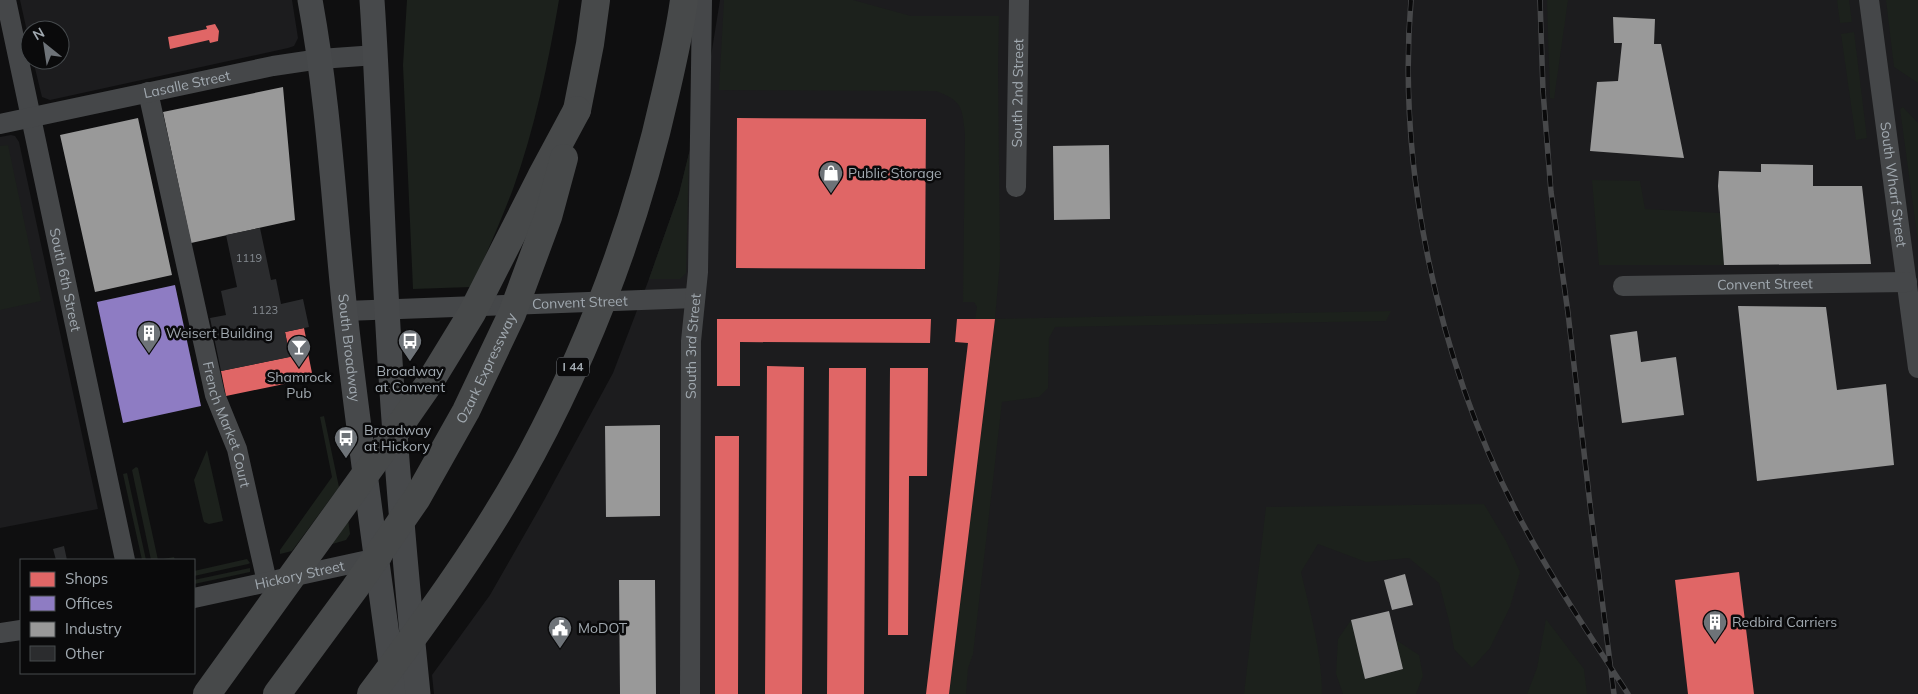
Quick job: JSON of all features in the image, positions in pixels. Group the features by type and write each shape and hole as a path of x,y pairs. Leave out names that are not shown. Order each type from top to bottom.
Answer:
{"highway":[{"name":"Ozark Expressway","path":"277,694 355,588 417,498 466,411 512,314 548,217 577,110 590,44 596,0"},
{"name":"I 44","path":"371,694 437,604 482,536 532,454 579,356 632,220 655,139 684,0"},
{"path":"207,694 428,385 472,313 577,110"}],"main road":[{"name":"South Broadway","path":"310,0 320,59 345,311 395,694"},
{"path":"372,0 387,309 404,552 418,694"}],"street":[{"name":"South 6th Street","path":"6,0 125,559"},
{"name":"South 3rd Street","path":"690,694 691,341 698,272 702,0"},
{"name":"South 2nd Street","path":"1016,187 1018,0"},
{"name":"South Wharf Street","path":"1869,0 1918,368"},
{"name":"Lasalle Street","path":"0,124 273,66 320,59 376,55"},
{"name":"French Market Court","path":"148,92 215,395 238,449 267,582"},
{"name":"Convent Street","path":"1623,286 1907,282"},
{"name":"Convent Street","path":"345,311 695,298"},
{"name":"Hickory Street","path":"195,598 404,552"},
{"path":"0,633 20,630"}],"shaded area":[{"path":"20,0 292,0 298,38 294,46 288,48 50,100 42,97 35,70 70,70 70,20 24,20"},
{"path":"407,0 559,0 540,96 521,166 503,214 471,287 413,289 403,65"},
{"path":"720,0 1918,0 1918,694 434,694 432,675 490,595 613,373 679,194 707,81"},
{"path":"724,0 853,0 911,16 999,16 1000,261 995,319 1391,311 1386,321 1055,327 1049,338 1048,388 1039,397 1002,402 973,654 968,668 966,694 949,694 995,320 975,319 977,307 974,302 963,302 965,134 962,112 960,106 952,98 936,91 719,90"},
{"path":"1547,0 1568,0 1554,99 1550,98"},
{"path":"1837,0 1849,0 1852,22 1840,23"},
{"path":"1886,0 1918,0 1918,83 1894,67"},
{"path":"1854,32 1867,138 1856,140 1841,34"},
{"path":"1903,107 1918,123 1918,242 1900,109"},
{"path":"15,136 19,142 98,509 0,528 0,137"},
{"path":"8,145 41,301 0,310 0,146"},
{"path":"689,153 686,273 680,279 649,279 679,194"},
{"path":"1592,180 1640,181 1645,209 1720,213 1724,265 1599,265"},
{"path":"324,416 339,487 292,551 280,554 280,550 332,477 320,417"},
{"path":"207,450 223,521 209,524 204,522 194,480"},
{"path":"136,467 138,468 158,559 151,559 132,470"},
{"path":"127,473 146,559 142,559 123,474"},
{"path":"1484,504 1506,541 1520,572 1510,607 1490,648 1472,668 1454,649 1439,583 1409,558 1366,562 1318,544 1301,572 1318,648 1322,694 1244,694 1266,507"},
{"path":"348,519 350,534 346,540 329,545"},
{"path":"247,559 250,563 195,576 195,571"},
{"path":"250,568 250,572 195,584 195,580"},
{"path":"1546,619 1584,669 1587,694 1527,694 1537,668"},
{"path":"1351,620 1365,679 1403,669 1396,640 1419,655 1423,676 1416,694 1343,694 1336,674 1338,639"}],"building: Shops":[{"path":"215,24 219,31 218,41 210,43 209,40 170,49 168,37 207,29 206,26"},
{"name":"Public Storage","path":"737,118 926,119 925,269 736,268"},
{"path":"717,319 931,319 930,343 740,342 740,386 717,386"},
{"path":"957,319 995,319 949,694 926,694 968,343 955,342"},
{"path":"304,328 308,348 289,352 285,332"},
{"path":"308,353 313,378 226,396 221,371"},
{"path":"767,366 804,367 802,694 765,694"},
{"path":"829,368 866,368 864,694 827,694"},
{"path":"890,368 928,368 927,476 909,476 908,635 888,635"},
{"path":"715,436 739,436 738,694 715,694"},
{"name":"Redbird Carriers","path":"1739,572 1754,694 1688,694 1675,580"}],"building: Offices":[{"name":"Weisert Building","path":"175,285 201,406 123,423 97,302"}],"building: Industry":[{"path":"1613,17 1655,19 1654,44 1661,44 1684,158 1590,151 1597,82 1618,81 1622,43 1614,43"},
{"path":"283,87 295,220 191,243 163,112"},
{"path":"138,118 172,275 95,292 60,135"},
{"path":"1109,145 1110,219 1054,220 1053,146"},
{"path":"1761,164 1813,165 1813,186 1862,186 1871,264 1724,265 1718,186 1719,171 1761,172"},
{"path":"1738,306 1826,307 1837,390 1886,384 1894,465 1757,481"},
{"path":"1637,331 1641,362 1676,357 1684,415 1622,423 1610,335"},
{"path":"660,425 660,516 606,517 605,426"},
{"path":"1405,574 1413,605 1392,610 1384,580"},
{"path":"619,580 655,580 656,694 620,694"},
{"path":"1389,611 1403,669 1365,679 1351,620"}],"building: Other":[{"path":"260,228 271,280 276,279 281,304 303,299 309,327 285,332 290,357 221,371 210,318 226,315 221,291 237,287 226,235"},
{"path":"64,546 67,559 56,559 53,549"}],"railway":[{"path":"1411,0 1408,65 1411,130 1418,197 1429,263 1445,328 1465,391 1489,453 1516,511 1584,627 1628,694"},
{"path":"1540,0 1543,91 1551,192 1568,313 1614,694"}],"place":[{"name":"Public Storage","path":"831,194"},
{"name":"Weisert Building","path":"149,354"},
{"name":"Broadway at Convent","path":"410,362"},
{"name":"Shamrock Pub","path":"299,368"},
{"name":"Broadway at Hickory","path":"346,459"},
{"name":"Redbird Carriers","path":"1715,643"},
{"name":"MoDOT","path":"560,649"}]}
